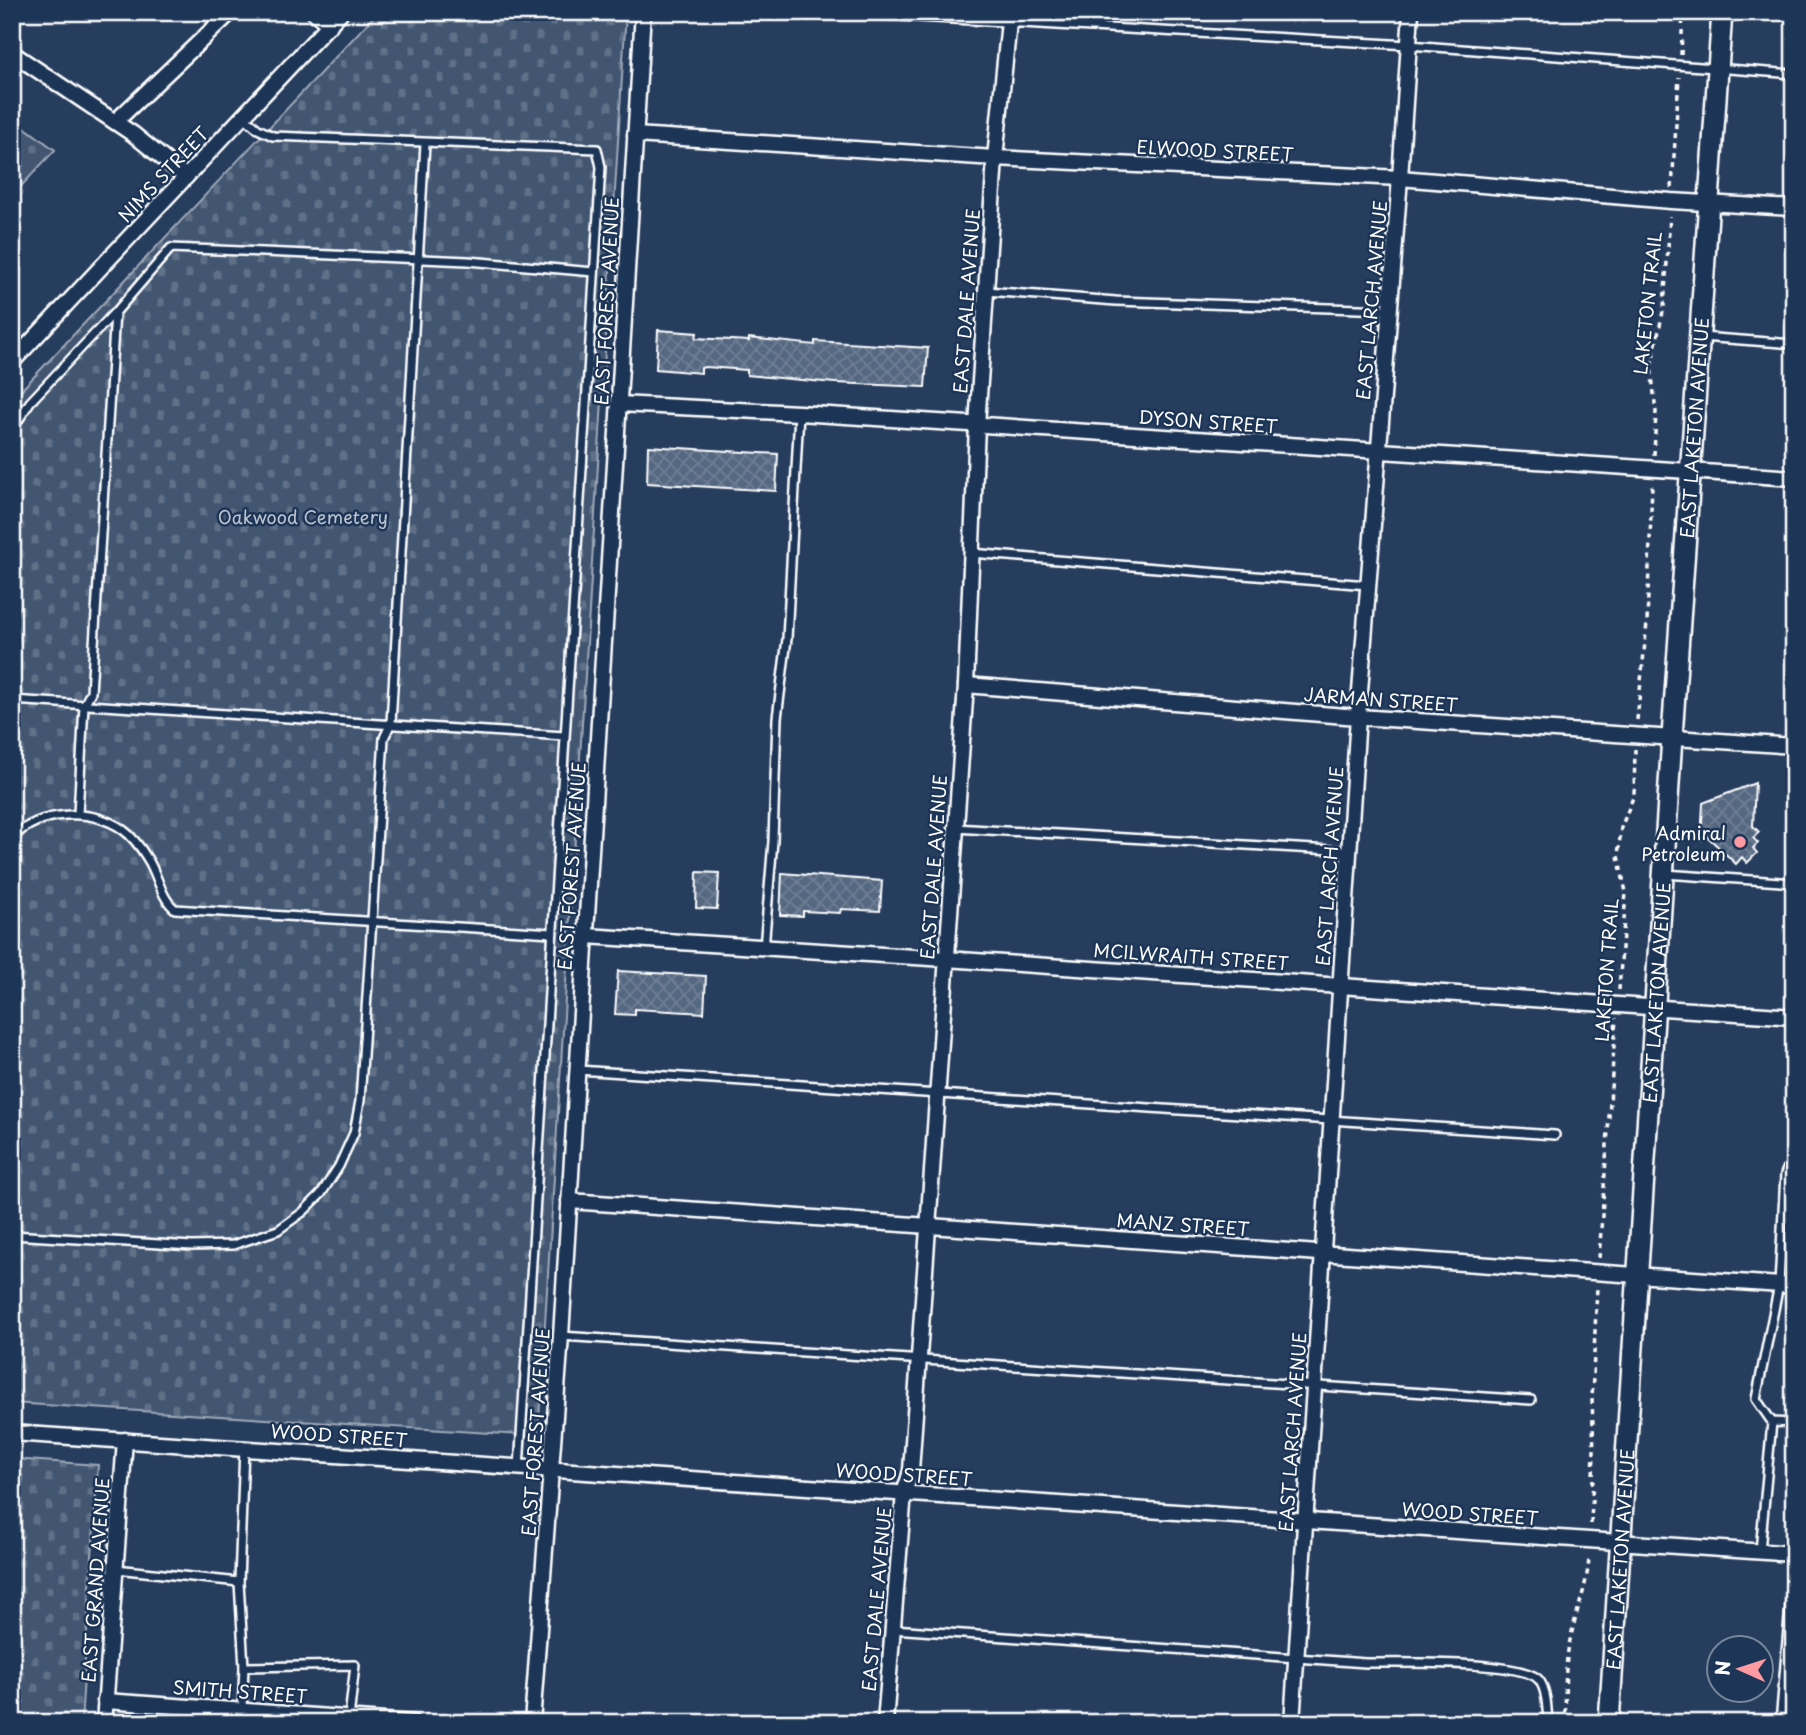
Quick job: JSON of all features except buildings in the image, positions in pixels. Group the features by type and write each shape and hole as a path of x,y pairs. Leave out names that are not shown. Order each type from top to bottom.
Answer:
{"main road":[{"name":"EAST LAKETON AVENUE","path":"1611,1722 1636,1276 1722,12"}],"street":[{"path":"115,122 231,12"},
{"path":"314,12 330,25"},
{"name":"NIMS STREET","path":"12,362 341,12"},
{"name":"EAST FOREST AVENUE","path":"532,1723 561,1336 643,12"},
{"name":"EAST LARCH AVENUE","path":"1292,1723 1358,717 1411,12"},
{"name":"EAST DALE AVENUE","path":"885,1723 904,1493 911,1471 966,685 977,426 995,158 1010,18"},
{"path":"12,53 115,122 186,177"},
{"name":"ELWOOD STREET","path":"635,135 995,158 1400,178 1671,201 1794,208"},
{"name":"DYSON STREET","path":"619,404 799,413 1794,478"},
{"name":"JARMAN STREET","path":"966,685 1358,717 1792,746"},
{"name":"MCILWRAITH STREET","path":"586,936 1794,1017"},
{"name":"MANZ STREET","path":"569,1201 1786,1286"},
{"name":"WOOD STREET","path":"12,1433 1590,1540 1760,1552 1794,1557"},
{"name":"EAST GRAND AVENUE","path":"104,1723 125,1440"},
{"name":"SMITH STREET","path":"106,1701 413,1723"}],"lane":[{"path":"830,12 1010,18 1794,74"},
{"path":"243,116 258,129 273,136 597,149 601,167 519,1468"},
{"path":"12,1235 192,1246 233,1245 278,1230 303,1212 321,1194 339,1166 354,1133 360,1101 384,738 391,723 425,144"},
{"path":"12,430 30,402 115,313 171,248 420,259 594,272"},
{"path":"986,292 1116,301 1389,310"},
{"path":"78,814 84,705 91,692 115,313"},
{"path":"1700,337 1794,344"},
{"path":"764,948 773,841 777,718 787,639 799,413"},
{"path":"971,553 1368,584"},
{"path":"12,699 564,736"},
{"path":"1792,746 1794,699"},
{"path":"12,838 35,823 78,814 95,817 123,830 148,859 168,903 175,909 552,933"},
{"path":"955,828 1349,852"},
{"path":"1663,874 1794,883"},
{"path":"577,1070 1555,1135"},
{"path":"1760,1552 1772,1422 1756,1399 1786,1286 1784,1174 1794,1161"},
{"path":"561,1336 1531,1400"},
{"path":"1772,1422 1794,1423"},
{"path":"242,1710 244,1667 239,1582 244,1448"},
{"path":"1780,1723 1794,1557"},
{"path":"116,1569 239,1582"},
{"path":"893,1629 1366,1663 1416,1662 1484,1666 1527,1672 1539,1680 1546,1699 1548,1723"},
{"path":"244,1667 355,1665 349,1718"},
{"path":"1782,1687 1794,1688"}],"path":[{"name":"LAKETON TRAIL","path":"1566,1723 1570,1637 1587,1580 1590,1540 1594,1452 1592,1399 1598,1273 1626,892 1618,856 1621,828 1634,795 1636,736 1647,613 1656,412 1651,367 1664,307 1683,12"}],"green space":[{"name":"Oakwood Cemetery","path":"378,12 626,12 538,1436 12,1403 12,400"},
{"path":"12,118 55,150 12,196"},
{"path":"12,1459 98,1465 81,1723 12,1723"}],"place":[{"name":"Admiral Petroleum","path":"1740,842"}]}
